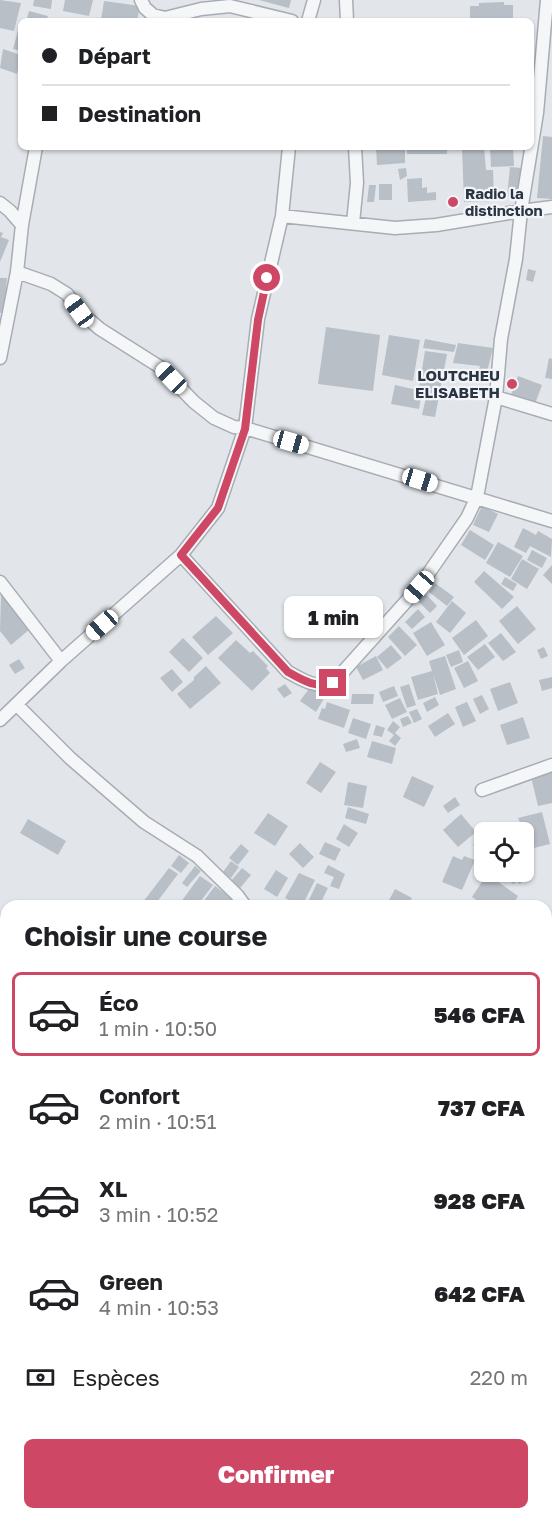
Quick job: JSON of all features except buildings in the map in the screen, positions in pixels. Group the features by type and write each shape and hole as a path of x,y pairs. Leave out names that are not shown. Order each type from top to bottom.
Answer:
{"street":[{"path":"141,0 145,8 153,15 165,18 201,9 230,6 280,18"},
{"path":"309,18 314,0"},
{"path":"346,0 347,18"},
{"path":"534,131 547,0"},
{"path":"0,358 17,272 22,225 35,150"},
{"path":"0,720 61,661 181,555 218,508 245,429 258,320 282,216 289,150"},
{"path":"353,223 357,183 355,150"},
{"path":"181,555 288,672 307,683 321,687 333,683 419,587 467,518 477,497 496,398 501,339 516,260 531,150"},
{"path":"0,203 22,225"},
{"path":"282,216 395,228 436,225 552,207"},
{"path":"17,272 51,284 67,294 79,311 100,329 160,367 194,402 214,418 234,427 552,521"},
{"path":"496,398 552,414"},
{"path":"0,582 61,661"},
{"path":"17,705 70,758 144,822 197,856 241,900"},
{"path":"482,790 552,765"}],"place":[{"name":"Radio la distinction","path":"453,202"},
{"name":"LOUTCHEU ELISABETH","path":"512,384"}],"route":[{"path":"267,278 258,320 245,429 218,508 181,555 288,672 307,683 321,687 333,683"}]}
